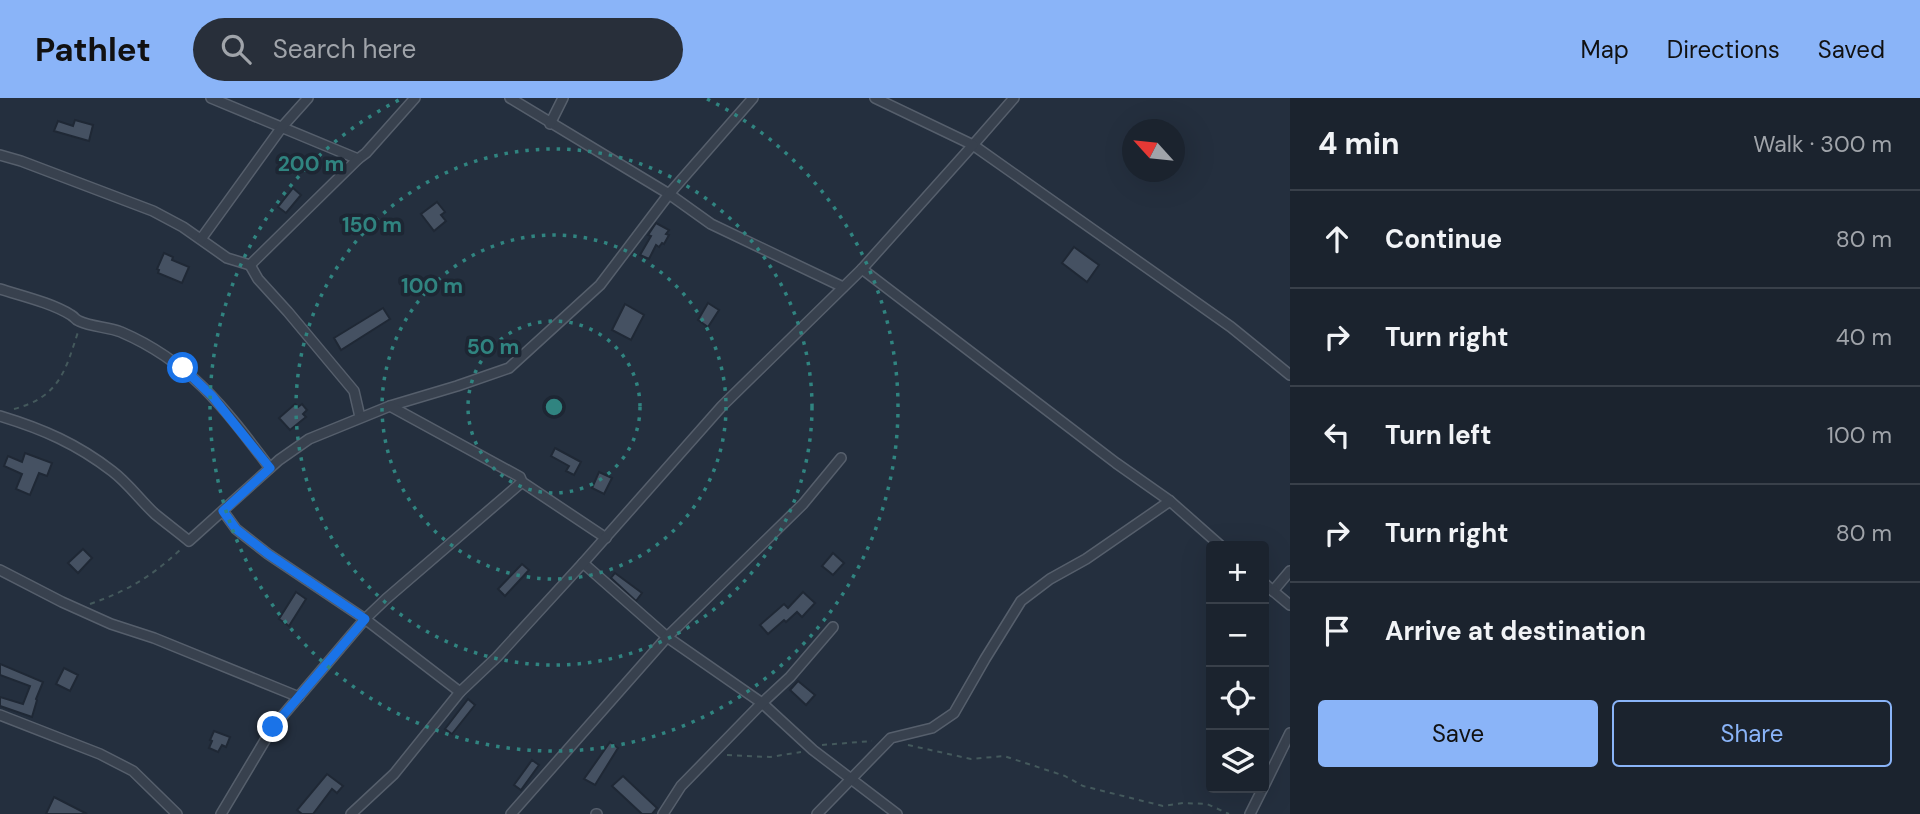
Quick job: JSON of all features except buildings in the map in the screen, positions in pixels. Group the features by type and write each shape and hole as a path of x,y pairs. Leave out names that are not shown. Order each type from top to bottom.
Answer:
{"street":[{"path":"211,98 358,159"},
{"path":"201,240 282,127 308,98"},
{"path":"250,265 366,153 415,98"},
{"path":"510,98 668,194 710,224 843,287"},
{"path":"550,124 564,98"},
{"path":"2,414 36,427 89,455 114,472 154,513 189,541 270,468 309,439 390,406 509,368 600,285 668,194 752,98"},
{"path":"875,98 973,145 1231,327 1290,375"},
{"path":"351,814 394,774 460,692 497,657 722,406 862,268 1014,98"},
{"path":"0,155 153,211 183,227 227,258 250,265 258,279 354,391 360,417"},
{"path":"862,268 1116,463 1170,501 1215,541"},
{"path":"0,289 48,305 78,321 118,331 150,346 183,368 212,396 270,468"},
{"path":"390,406 520,477 522,482 606,538"},
{"path":"511,814 667,637 803,504 841,458"},
{"path":"221,814 273,727 365,619 522,482"},
{"path":"817,814 891,738 932,728 954,713 1021,601 1049,579 1086,559 1170,501"},
{"path":"223,511 236,529 268,554 365,619 460,692"},
{"path":"583,563 667,637 762,703 813,750 897,814"},
{"path":"0,570 111,624 154,638 299,697"},
{"path":"1273,591 1290,571"},
{"path":"1269,587 1290,605"},
{"path":"663,814 681,786 790,677 833,627"},
{"path":"0,715 100,754 133,771 177,814"},
{"path":"1269,775 1290,733"},
{"path":"1250,814 1260,793"}],"path":[{"path":"2,414 35,402 53,389 61,378 74,344 79,328 78,321"},
{"path":"76,608 134,586 166,563 189,541"},
{"path":"1065,776 1083,786 1163,806 1182,803 1207,804 1229,814"}],"route":[{"path":"183,368 212,396 270,468 223,511 236,529 268,554 365,619 273,727"}]}
